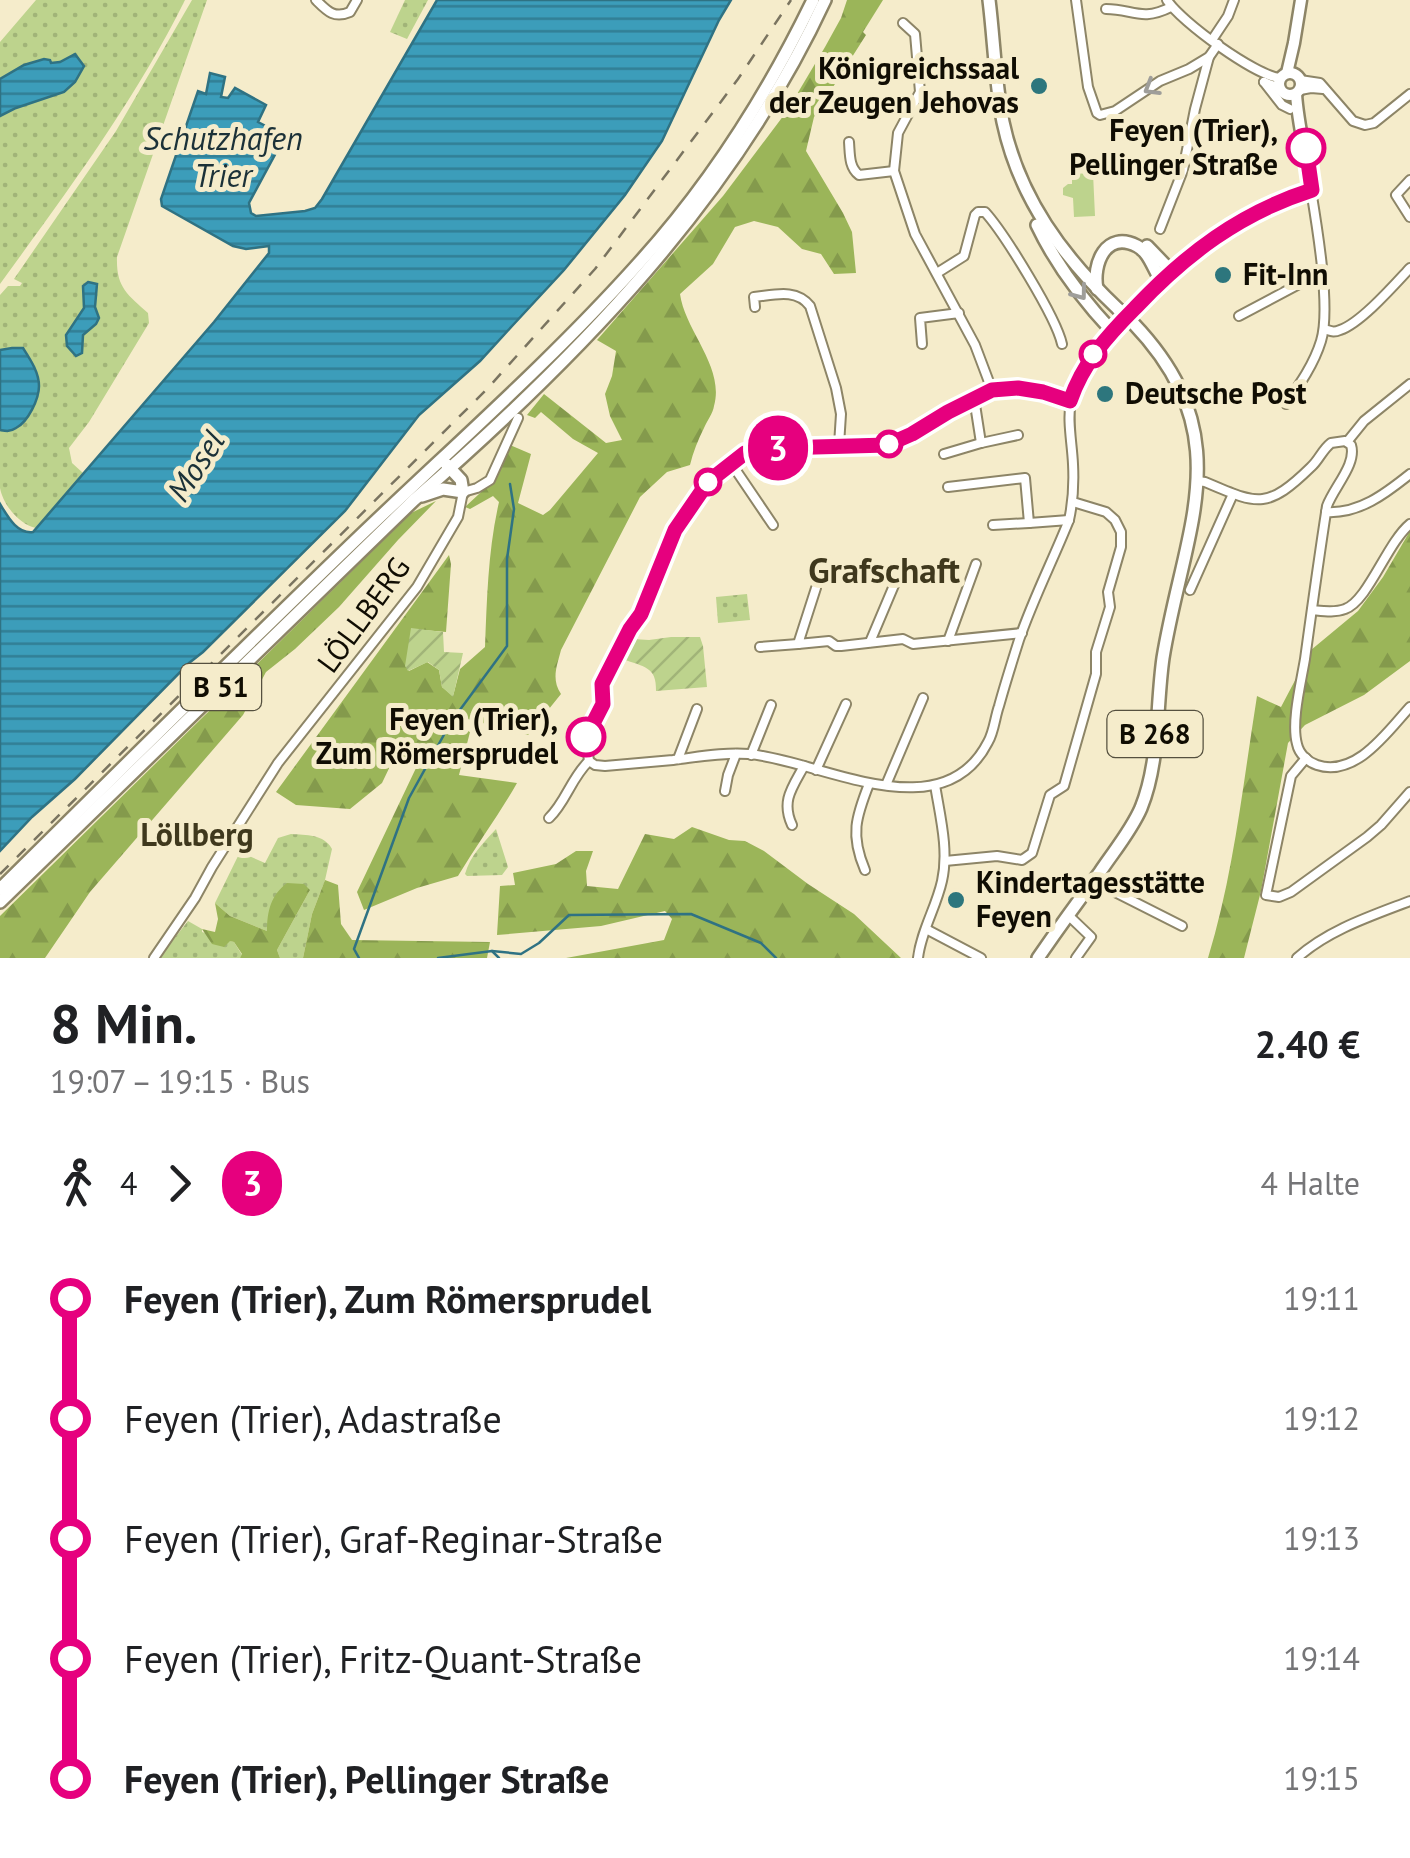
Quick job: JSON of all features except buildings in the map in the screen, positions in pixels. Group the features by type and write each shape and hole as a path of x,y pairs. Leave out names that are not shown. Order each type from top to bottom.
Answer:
{"main road":[{"name":"B 51","path":"778,79 813,0"},
{"name":"B 51","path":"0,902 414,500 640,262 778,79 825,0"},
{"name":"B 268","path":"988,0 1004,125 1024,188 1056,242 1159,354 1180,391 1194,432 1198,481 1194,519 1163,660 1146,792 1122,840 1038,958"},
{"path":"1024,188 1028,206 1052,253 1080,296 1112,331"},
{"path":"1079,270 1105,242 1129,237 1147,246 1166,276"},
{"path":"1096,288 1095,271 1102,253 1122,243 1141,248 1166,276"},
{"name":"B 51","path":"0,889 315,578 446,467"},
{"path":"446,467 460,491"},
{"path":"414,500 438,490 460,491"}],"street":[{"path":"316,0 331,14 342,15 350,12 356,0"},
{"path":"1076,0 1084,66 1100,115 1115,111 1208,56"},
{"path":"1160,230 1183,170 1208,56 1234,0"},
{"path":"1290,110 1301,0"},
{"path":"1106,9 1146,15 1159,13 1169,4 1186,22 1251,68 1290,84"},
{"path":"904,23 915,34 920,92 898,133 894,171 915,234 975,345 992,390"},
{"path":"1251,68 1298,122"},
{"path":"1189,69 1203,78"},
{"path":"1264,82 1328,91 1353,121 1365,125 1374,123 1410,94"},
{"path":"1286,404 1313,361 1324,329 1312,190 1290,84"},
{"path":"850,142 850,160 859,175 894,171"},
{"path":"1410,180 1396,195 1410,217"},
{"path":"1070,401 1018,388 992,390 887,445 780,448 745,453 708,482 675,530 641,614 602,684 603,704 586,737 589,761 604,766 751,754 886,785 935,785 962,772 988,742 1022,633 1069,520 1074,465 1070,401 1088,362 1112,331 1166,276 1211,238 1312,190"},
{"path":"937,274 964,256 975,215 985,212 1012,250 1054,322 1062,344"},
{"path":"1324,329 1343,329 1394,287 1410,268"},
{"path":"1239,316 1303,282 1322,281"},
{"path":"755,306 754,297 790,293 803,297 810,306 836,388 840,414 838,446"},
{"path":"922,344 920,318 959,313"},
{"path":"1198,481 1254,501 1272,497 1311,467 1331,443 1347,442 1359,426 1410,384"},
{"path":"974,398 980,443"},
{"path":"460,491 477,488 490,480 518,418"},
{"path":"944,454 1018,435"},
{"path":"1347,442 1353,450 1352,460 1326,512 1296,741 1311,763 1323,768 1344,765 1368,751 1410,707"},
{"path":"731,464 773,524"},
{"path":"1326,512 1355,510 1410,474"},
{"path":"948,487 1025,478 1029,523"},
{"name":"LÖLLBERG","path":"154,958 278,763 416,587 453,528 460,491"},
{"path":"1190,590 1233,494"},
{"path":"945,861 998,856 1022,860 1032,853 1050,795 1064,786 1096,674 1096,652 1121,547 1115,520 1106,512 1073,502"},
{"path":"994,526 1069,520"},
{"path":"1312,610 1350,608 1410,524"},
{"path":"870,642 903,564"},
{"path":"948,640 976,564"},
{"path":"798,644 816,588"},
{"path":"760,648 829,641 841,646 903,639 914,644 1022,633"},
{"path":"886,785 923,698"},
{"path":"816,770 846,704"},
{"path":"751,754 771,705"},
{"path":"678,759 697,709"},
{"path":"725,791 736,754"},
{"path":"1306,758 1291,776 1266,895 1280,897 1290,892 1367,837 1410,792"},
{"path":"549,818 589,761"},
{"path":"792,825 787,806 804,766"},
{"path":"866,870 858,854 856,819 870,784"},
{"path":"918,958 942,884 945,861 935,785"},
{"path":"1093,881 1182,926"},
{"path":"1297,958 1332,933 1410,901"},
{"path":"1068,915 1091,937 1076,958"},
{"path":"926,929 981,958"}],"green space":[{"path":"36,0 185,0 122,110 0,284 0,116 64,92 69,59 18,69 0,79 0,42"},
{"path":"192,0 207,0 117,257 121,283 148,313 149,323 69,448 72,463 83,473 36,528 13,513 0,488 0,430 7,431 12,348 0,350 0,295 8,286 20,286 22,283 14,279 116,131","holes":["83,286 97,289 96,324 83,335 66,335 84,308"]},
{"path":"405,0 428,0 407,39 390,32"},
{"path":"847,0 883,0 863,32 866,35 814,117 806,151 852,232 856,273 834,274 821,254 802,249 778,227 754,221 735,227 713,264 680,294 709,363 716,392 690,465 667,472 640,497 561,650 556,678 561,694 528,735 460,717 459,727 470,732 459,775 517,783 458,876 364,910 357,892 416,768 394,758 382,783 350,809 296,805 276,792 449,555 446,632 412,629 409,671 427,662 439,670 442,687 453,696 460,669 485,647 490,556 499,502 493,496 470,509 465,507 493,481 510,445 531,454 518,503 543,515 598,453 573,439 541,412 535,418 527,415 544,394 606,443 622,440 605,394 616,351 597,340 723,196 787,111 841,18"},
{"path":"1093,173 1095,216 1074,217 1073,198 1063,195 1063,188 1072,184 1072,174"},
{"path":"436,501 339,607 266,672 243,715 90,892 45,958 0,958 0,916 411,513"},
{"path":"1410,531 1410,661 1364,695 1305,725 1288,743 1261,891 1244,958 1208,958 1231,861 1257,696 1281,707 1311,650 1358,611"},
{"path":"747,594 750,620 718,623 716,597"},
{"path":"411,628 443,632 444,652 463,653 453,697 442,687 439,670 428,662 408,671 405,666"},
{"path":"700,637 707,687 656,691 651,672 623,659 633,639"},
{"path":"692,827 729,840 745,841 764,851 854,914 901,958 566,958 664,940 672,919 665,911 601,926 497,935 500,886 515,885 513,873 556,864 576,851 593,851 586,871 587,886 618,889 645,834 674,839"},
{"path":"496,829 508,867 502,875 467,876 474,856"},
{"path":"291,834 319,838 332,849 303,958 280,958 277,950 310,890 267,931 230,916 215,903 240,852 265,863 278,838"},
{"path":"325,880 338,885 341,924 352,940 490,942 487,958 303,958 312,914"},
{"path":"287,883 304,884 310,890 277,950 280,958 240,958 242,954 234,942 224,947 212,944 202,929 215,932 215,903 230,916 267,931 271,904"},
{"path":"188,921 202,932 234,942 240,958 159,958"}],"water":[{"path":"437,0 731,0 662,141 625,195 564,270 480,361 419,415 345,511 0,851 0,504 18,527 33,532 269,253 269,246 233,246 162,206 161,199 198,91 206,94 210,73 225,77 221,97 228,98 235,88 266,105 258,122 285,136 249,203 251,213 256,216 315,208"},
{"path":"75,54 84,66 64,92 0,116 0,79 24,65 44,59 60,62"},
{"path":"88,282 97,284 95,307 99,318 83,335 82,353 76,356 67,346 66,335 84,308 83,286"},
{"path":"23,348 36,371 39,386 29,416 6,431 0,430 0,350"}],"waterway":[{"path":"359,958 354,949 409,798 451,722 507,646 507,559 514,509 510,484"},
{"path":"492,951 521,954 569,915 691,914 761,943 776,958"},
{"path":"438,958 492,951 499,958"}],"railway":[{"path":"0,874 487,389 595,269 738,79 791,0"}],"bus line":[{"name":"3","path":"586,737 603,704 602,684 641,614 675,530 708,482 745,453 780,448 887,445 992,390 1018,388 1070,401 1093,353 1170,271 1238,222 1312,190 1306,148"}],"place":[{"name":"Königreichssaal der Zeugen Jehovas","path":"1039,86"},
{"name":"Feyen (Trier), Pellinger Straße","path":"1306,148"},
{"name":"Fit-Inn","path":"1223,275"},
{"name":"Deutsche Post","path":"1105,394"},
{"name":"Feyen (Trier), Zum Römersprudel","path":"586,737"},
{"name":"Kindertagesstätte Feyen","path":"956,900"}],"district":[{"name":"Grafschaft","path":"884,571"},
{"name":"Löllberg","path":"197,835"}],"water label":[{"name":"Schutzhafen Trier","path":"223,158"},
{"name":"Mosel","path":"196,466"}]}
